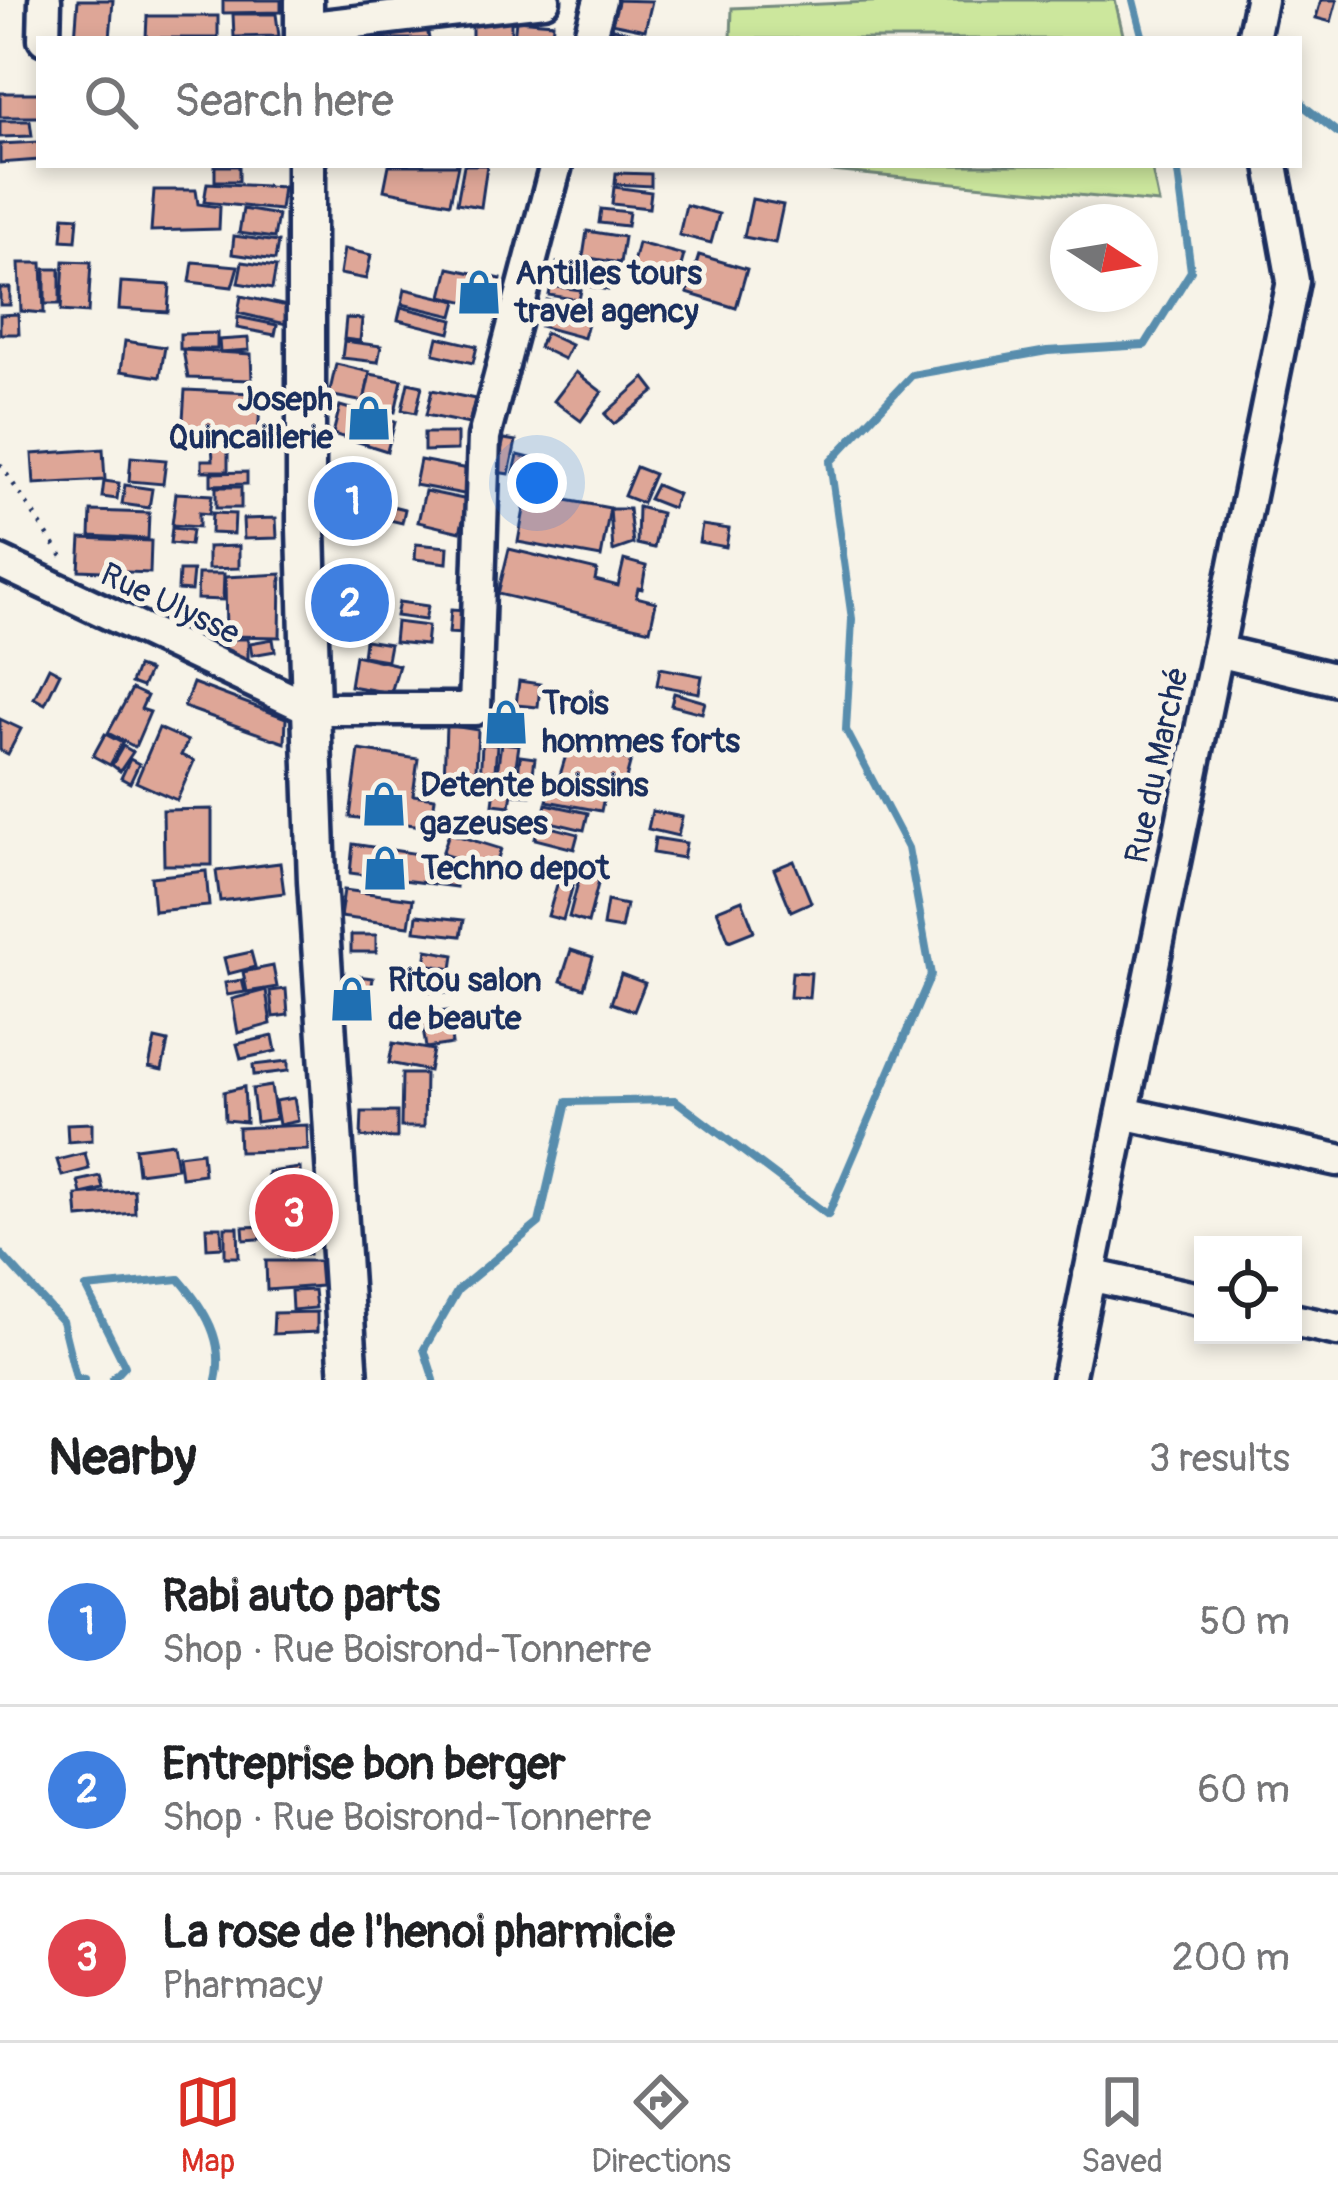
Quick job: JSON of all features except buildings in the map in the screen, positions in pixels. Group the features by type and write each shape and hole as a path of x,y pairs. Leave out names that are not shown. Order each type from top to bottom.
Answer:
{"main road":[{"path":"306,168 305,528 310,709 349,1380"}],"street":[{"path":"44,36 45,0"},
{"path":"304,22 544,0"},
{"path":"591,36 600,0"},
{"path":"1253,36 1261,0"},
{"path":"310,709 475,709 484,437 555,168"},
{"name":"Rue du Marché","path":"1067,1380 1293,281 1273,168"},
{"name":"Rue Ulysse","path":"0,562 310,709"},
{"path":"1217,651 1338,680"},
{"path":"1123,1113 1338,1160"},
{"path":"1089,1275 1194,1298"},
{"path":"1302,1322 1338,1330"}],"path":[{"path":"0,464 94,608"}],"green space":[{"path":"912,0 1115,0 1123,36 731,36 732,8"},
{"path":"802,168 1152,168 1159,203"}],"waterway":[{"path":"1133,0 1142,36"},
{"path":"1302,102 1338,133"},
{"path":"434,1380 424,1349 458,1290 539,1223 567,1102 675,1100 828,1215 931,975 908,848 846,730 852,619 830,462 912,375 1047,351 1145,345 1191,271 1177,168"},
{"path":"0,1253 62,1321 76,1378 84,1380"},
{"path":"112,1380 125,1366 86,1288 179,1279 211,1326 218,1352 216,1380"}],"place":[{"name":"Antilles tours travel agency","path":"479,292"},
{"name":"Joseph Quincaillerie","path":"369,418"},
{"name":"Rabi auto parts","path":"353,501"},
{"name":"Entreprise bon berger","path":"350,603"},
{"name":"Trois hommes forts","path":"506,722"},
{"name":"Detente boissins gazeuses","path":"384,804"},
{"name":"Techno depot","path":"385,868"},
{"name":"Ritou salon de beaute","path":"352,999"},
{"name":"La rose de l'henoi pharmicie","path":"294,1213"}]}
